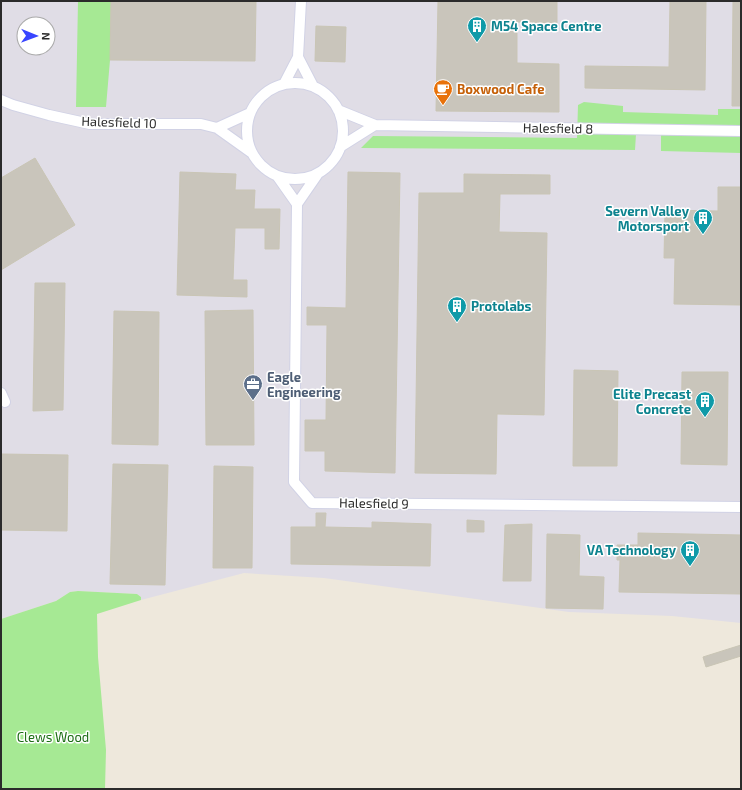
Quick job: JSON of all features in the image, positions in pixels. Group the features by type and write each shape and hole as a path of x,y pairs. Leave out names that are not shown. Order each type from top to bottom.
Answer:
{"street":[{"path":"284,84 298,57 301,1"},
{"path":"298,57 313,86"},
{"path":"278,176 297,204 317,176 327,168 340,147 343,132 338,110 325,93 313,86 293,83 284,84 267,92 256,103 250,113 247,127 248,141 252,153 261,166 278,176 295,180 317,176"},
{"name":"Halesfield 10","path":"1,100 12,105 49,115 90,124 201,124 217,128 252,153"},
{"name":"Halesfield 8","path":"338,110 375,125 741,131"},
{"path":"217,128 250,113"},
{"path":"340,147 375,125"},
{"name":"Halesfield 9","path":"297,204 294,482 312,503 741,507"}],"shaded area":[{"path":"1,1 741,1 741,623 672,616 569,612 324,578 244,573 141,600 141,597 137,594 78,591 70,592 56,601 1,619"}],"green space":[{"path":"78,1 111,1 110,60 106,107 76,107"},
{"path":"584,102 623,106 623,112 718,115 718,109 741,109 741,153 661,151 661,134 636,134 635,150 361,148 373,136 577,138 578,105"},
{"name":"Clews Wood","path":"78,591 137,594 141,597 141,600 97,614 98,657 106,750 105,789 1,789 1,619 56,601 70,592"}],"building":[{"path":"111,1 256,2 255,61 110,60"},
{"name":"M54 Space Centre","path":"438,1 557,1 557,23 517,22 517,63 559,64 559,112 436,111"},
{"path":"670,1 706,1 705,90 585,88 585,66 669,67"},
{"path":"733,1 741,1 741,106 732,106"},
{"path":"316,26 346,27 345,62 315,61"},
{"path":"35,158 75,225 1,270 1,178"},
{"path":"180,172 236,174 235,190 255,190 254,209 280,209 279,249 265,249 265,228 235,228 233,280 247,280 247,297 177,295"},
{"path":"348,172 400,173 395,473 325,471 325,451 305,451 305,420 326,420 327,325 307,325 307,307 346,308"},
{"name":"Protolabs","path":"464,174 550,175 550,194 500,194 499,232 547,233 544,415 497,414 496,474 415,473 419,193 464,193"},
{"name":"Severn Valley Motorsport","path":"718,187 741,187 741,305 674,304 675,258 664,258 665,210 718,211"},
{"path":"35,283 65,283 63,410 33,411"},
{"path":"253,310 254,445 206,445 205,311"},
{"path":"114,311 159,312 158,445 112,444"},
{"path":"574,370 618,371 617,466 573,466"},
{"name":"Elite Precast Concrete","path":"682,372 728,372 727,465 681,464"},
{"path":"1,454 68,455 67,531 1,530"},
{"path":"113,464 168,465 165,585 110,584"},
{"path":"214,466 253,467 252,568 213,568"},
{"path":"316,513 326,513 325,527 372,528 372,522 431,524 430,566 291,564 291,527 316,527"},
{"path":"467,520 484,521 484,532 467,532"},
{"path":"532,524 531,581 503,581 505,525"},
{"name":"VA Technology","path":"638,533 741,535 741,594 619,592 620,560 617,560 617,545 638,545"},
{"path":"547,534 580,535 579,576 604,577 603,609 546,608"},
{"path":"741,645 741,656 706,667 703,657"}],"place":[{"name":"M54 Space Centre","path":"477,43"},
{"name":"Boxwood Cafe","path":"443,106"},
{"name":"Severn Valley Motorsport","path":"703,235"},
{"name":"Protolabs","path":"457,323"},
{"name":"Eagle Engineering","path":"253,401"},
{"name":"Elite Precast Concrete","path":"705,418"},
{"name":"VA Technology","path":"690,567"}]}
